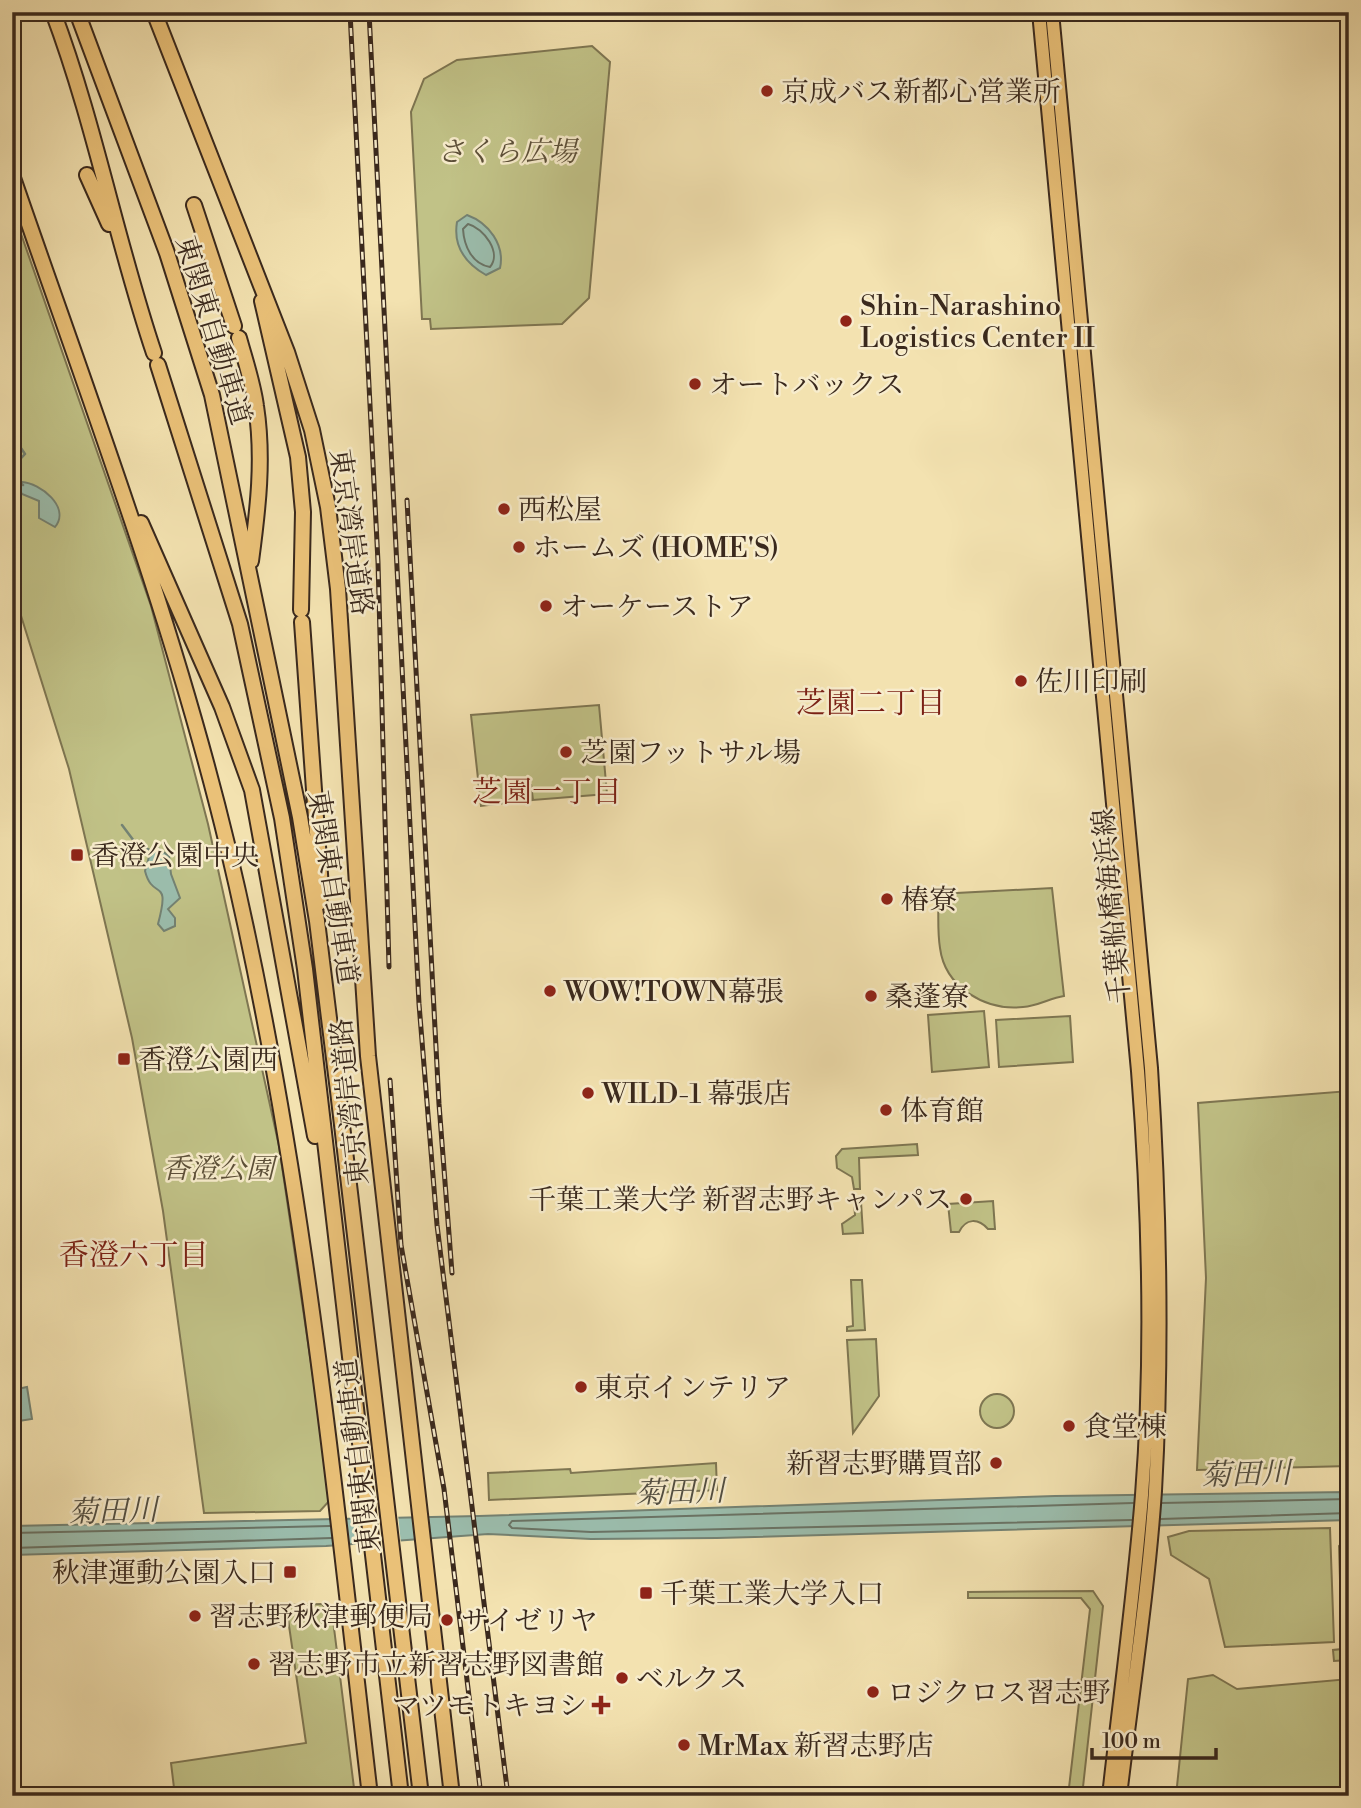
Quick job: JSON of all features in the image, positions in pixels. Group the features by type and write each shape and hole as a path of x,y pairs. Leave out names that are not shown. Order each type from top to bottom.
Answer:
{"highway":[{"name":"東関東自動車道","path":"53,12 89,116 125,261 223,563 265,731 305,969 401,1796"},
{"name":"東関東自動車道","path":"77,12 167,253 212,395 300,817 317,921 421,1796"},
{"name":"東京湾岸道路","path":"154,12 259,278 312,430 334,549 368,1056 452,1796"},
{"path":"12,175 117,476 174,650 235,884 293,1175 318,1352 370,1796"},
{"path":"87,175 125,261"},
{"path":"194,205 237,332 256,403 260,486 250,574"},
{"path":"259,278 264,317 288,405 298,457 303,512 302,616 321,888 317,921"},
{"path":"117,476 128,493 207,671 252,790 304,1070 331,1237 338,1250"}],"main road":[{"name":"千葉船橋海浜線","path":"1039,12 1143,1133 1148,1293 1148,1493"},
{"name":"千葉船橋海浜線","path":"1052,12 1151,1068 1161,1289 1148,1493 1120,1796"},
{"name":"千葉船橋海浜線","path":"1109,1796 1145,1530"}],"green space":[{"name":"さくら広場","path":"592,46 610,62 589,298 562,324 431,329 430,319 422,319 411,112 424,79 457,60"},
{"name":"香澄公園","path":"12,208 151,606 208,824 279,1146 331,1499 320,1511 204,1513 163,1211 132,1038 69,769 12,587"},
{"path":"599,705 607,794 533,800 531,784 532,800 481,806 471,715"},
{"path":"1052,888 1064,996 1028,1006 1009,1007 981,1000 958,985 943,962 938,894"},
{"path":"984,1011 989,1067 932,1072 928,1015"},
{"path":"1070,1016 1073,1062 999,1067 996,1020"},
{"path":"1349,1091 1349,1466 1197,1470 1206,1278 1198,1103"},
{"path":"917,1144 918,1155 859,1158 860,1189 854,1189 852,1177 837,1168 836,1156 842,1149"},
{"path":"993,1201 995,1229 988,1229 972,1221 965,1224 959,1232 951,1232 948,1204"},
{"path":"861,1202 863,1233 843,1234 842,1224 855,1215 854,1203"},
{"path":"851,1280 862,1280 865,1330 847,1331 847,1327 853,1326"},
{"path":"876,1339 879,1396 853,1433 847,1340"},
{"path":"997,1394 1009,1399 1014,1411 1009,1423 997,1428 985,1423 980,1411 985,1399"},
{"path":"716,1463 717,1490 489,1500 488,1473 570,1469 571,1473"},
{"path":"1330,1528 1334,1642 1225,1647 1209,1579 1171,1555 1168,1537 1189,1531"},
{"path":"1349,1538 1349,1660 1334,1661 1333,1650 1342,1649 1339,1546"},
{"path":"1093,1591 1103,1606 1082,1796 1068,1796 1090,1609 1081,1598 968,1598 968,1592"},
{"path":"322,1604 333,1620 355,1796 175,1796 171,1763 306,1743 286,1605"},
{"path":"1213,1675 1237,1689 1349,1679 1349,1796 1176,1796 1188,1679"}],"water":[{"path":"467,215 482,223 498,243 500,268 486,275 472,265 459,246 457,222"},
{"path":"22,482 45,491 51,497 59,512 55,527 39,518 39,501 22,494 19,489"},
{"path":"158,848 169,856 171,874 180,898 168,909 175,918 175,926 164,931 158,924 162,894 148,880 145,871 149,857"},
{"path":"27,1387 32,1419 12,1422 12,1390"},
{"path":"1349,1492 1349,1520 717,1538 591,1539 488,1534 326,1546 12,1555 12,1526 479,1516 1055,1496"}],"pier":[{"path":"398,1514 401,1544 361,1547 358,1515"}],"waterway":[{"path":"12,435 25,454 12,468"},
{"path":"12,477 23,485"},
{"path":"122,825 134,841 153,852"}],"railway":[{"path":"350,12 378,562 389,967"},
{"path":"369,12 419,1004 437,1225 508,1796"},
{"path":"407,500 439,1104 452,1273"},
{"path":"390,1080 401,1245 444,1489 481,1796"}],"place":[{"name":"京成バス新都心営業所","path":"767,91"},
{"name":"Shin-Narashino Logistics Center II","path":"846,321"},
{"name":"オートバックス","path":"695,384"},
{"name":"西松屋","path":"504,509"},
{"name":"ホームズ (HOME'S)","path":"519,547"},
{"name":"オーケーストア","path":"546,606"},
{"name":"佐川印刷","path":"1021,681"},
{"name":"芝園フットサル場","path":"566,752"},
{"name":"香澄公園中央","path":"77,855"},
{"name":"椿寮","path":"887,899"},
{"name":"WOW!TOWN幕張","path":"550,991"},
{"name":"桑蓬寮","path":"871,996"},
{"name":"香澄公園西","path":"124,1059"},
{"name":"WILD-1 幕張店","path":"588,1093"},
{"name":"体育館","path":"886,1110"},
{"name":"千葉工業大学 新習志野キャンパス","path":"966,1199"},
{"name":"東京インテリア","path":"581,1387"},
{"name":"食堂棟","path":"1069,1426"},
{"name":"新習志野購買部","path":"996,1463"},
{"name":"秋津運動公園入口","path":"290,1572"},
{"name":"千葉工業大学入口","path":"646,1593"},
{"name":"習志野秋津郵便局","path":"195,1616"},
{"name":"サイゼリヤ","path":"447,1620"},
{"name":"習志野市立新習志野図書館","path":"254,1664"},
{"name":"ベルクス","path":"622,1678"},
{"name":"ロジクロス習志野","path":"873,1692"},
{"name":"マツモトキヨシ","path":"601,1705"},
{"name":"MrMax 新習志野店","path":"684,1745"}],"district":[{"name":"芝園二丁目","path":"871,703"},
{"name":"芝園一丁目","path":"547,792"},
{"name":"香澄六丁目","path":"134,1255"}],"water label":[{"name":"菊田川","path":"1246,1474"},
{"name":"菊田川","path":"680,1492"},
{"name":"菊田川","path":"113,1511"}]}
